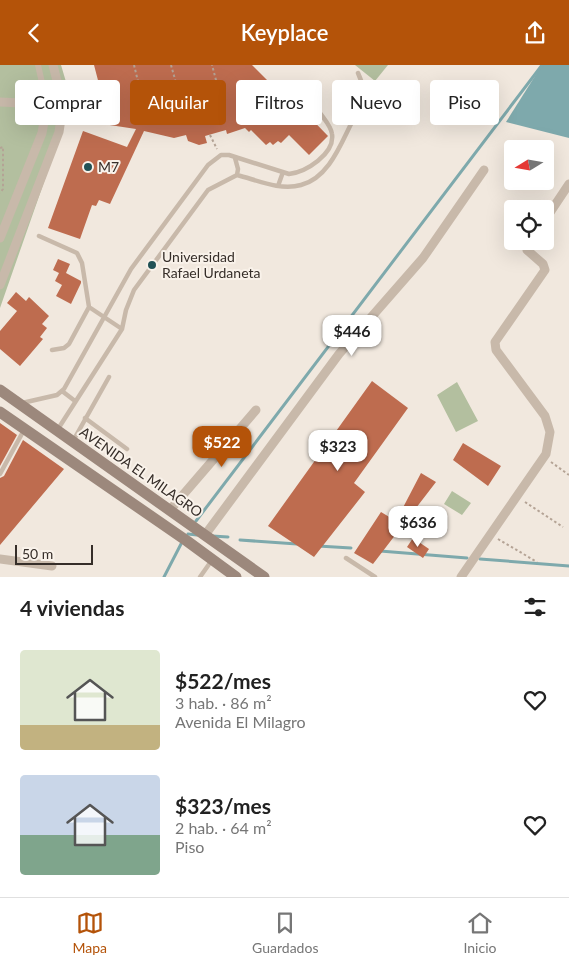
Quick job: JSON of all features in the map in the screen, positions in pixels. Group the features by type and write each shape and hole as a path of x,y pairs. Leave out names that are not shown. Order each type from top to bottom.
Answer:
{"main road":[{"name":"AVENIDA EL MILAGRO","path":"0,390 264,577"},
{"path":"0,412 236,577"}],"street":[{"path":"38,65 41,80"},
{"path":"53,65 57,80"},
{"path":"0,102 15,103"},
{"path":"0,238 42,133 43,125"},
{"path":"0,285 60,125"},
{"path":"205,535 339,354 423,258 484,170"},
{"path":"554,206 569,184"},
{"path":"461,577 544,457 550,431 545,416 496,350 495,346 495,342 545,270 543,264 528,250"},
{"path":"170,510 256,410"},
{"path":"0,559 52,566"}],"lane":[{"path":"57,431 122,329 126,310 134,290 208,190 237,175 278,186 293,187 309,183 316,178 338,151 358,110 363,96 358,73"},
{"path":"19,404 56,395 70,381 131,269 208,165 221,155 229,155 289,174 299,173 308,169 329,148 332,133 322,116"},
{"path":"236,158 237,175"},
{"path":"278,186 283,172"},
{"path":"40,236 77,253 82,263 89,307 69,343 64,348 52,350"},
{"path":"89,307 122,329"},
{"path":"72,442 109,377"},
{"path":"62,391 75,401"},
{"path":"85,418 127,449"},
{"path":"0,474 25,429"},
{"path":"200,577 212,559"},
{"path":"346,559 375,577"}],"path":[{"path":"134,65 138,80"},
{"path":"171,65 175,80"},
{"path":"212,65 216,80"},
{"path":"210,135 221,155"},
{"path":"0,148 3,147 3,189 0,193"},
{"path":"544,457 569,475"},
{"path":"517,497 563,527"},
{"path":"491,534 537,562"}],"green space":[{"path":"0,65 61,65 65,80 15,80 15,125 64,125 0,308"},
{"path":"355,65 388,65 374,80"},
{"path":"457,382 478,421 456,432 437,395"},
{"path":"452,491 471,503 462,515 444,504"}],"water":[{"path":"542,65 569,65 569,138 506,122"}],"building":[{"path":"94,65 252,65 267,80 236,80 236,125 317,125 328,136 309,155 289,135 281,143 278,141 273,145 270,142 266,145 251,130 249,132 245,128 227,134 226,130 205,136 207,143 199,145 188,141 186,135 174,138 144,131 110,204 99,200 96,206 92,205 80,239 48,228 83,131 127,147 136,129 110,125 120,125 120,80 98,80"},
{"path":"58,259 70,264 66,273 81,281 71,304 56,296 62,285 55,281 59,273 53,270"},
{"path":"16,292 26,301 29,297 49,316 42,324 47,328 40,337 43,339 20,366 0,349 0,331 17,311 7,303"},
{"path":"372,381 408,408 354,483 365,492 314,557 268,526"},
{"path":"0,423 17,435 0,466"},
{"path":"23,440 64,469 0,545 0,478 4,476"},
{"path":"463,443 501,466 488,486 453,460"},
{"path":"421,473 436,482 373,564 354,553 381,512 396,521"},
{"path":"413,538 429,549 423,558 407,547"}],"waterway":[{"path":"196,521 542,65"},
{"path":"188,534 197,535"},
{"path":"212,536 228,537"},
{"path":"240,540 297,544"},
{"path":"164,577 181,544"},
{"path":"318,546 351,548"},
{"path":"380,551 467,558"},
{"path":"480,559 569,566"}],"place":[{"name":"M7","path":"88,167"},
{"name":"Universidad Rafael Urdaneta","path":"152,265"}]}
